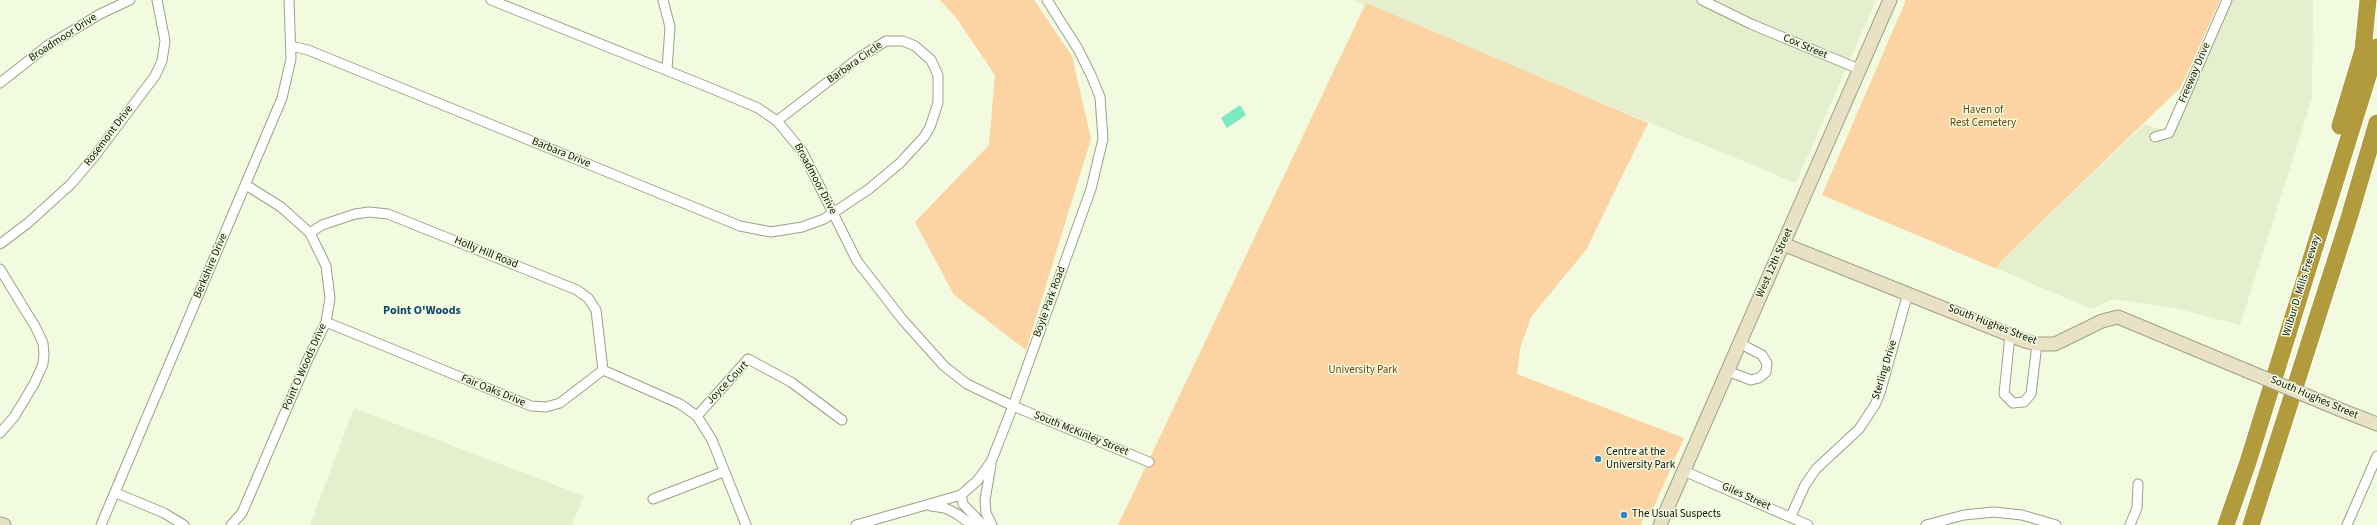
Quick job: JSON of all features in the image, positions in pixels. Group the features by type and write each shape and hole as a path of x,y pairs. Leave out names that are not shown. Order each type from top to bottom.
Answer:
{"highway":[{"path":"2340,165 2334,148 2363,50 2368,0"},
{"name":"Wilbur D. Mills Freeway","path":"2226,525 2248,462 2377,47"},
{"path":"2251,525 2304,361 2377,123"},
{"path":"2261,525 2304,361"}],"street":[{"name":"Broadmoor Drive","path":"0,83 47,46 100,14 130,0"},
{"name":"Rosemont Drive","path":"0,244 28,223 71,184 94,157 154,76 162,61 166,41 164,24 157,0"},
{"name":"Berkshire Drive","path":"101,525 282,98 288,77 291,46 289,0"},
{"name":"Broadmoor Drive","path":"491,0 758,108 777,121 802,151 858,261 929,351 944,366 967,384 1013,406"},
{"path":"663,0 670,27 667,70"},
{"name":"Boyle Park Road","path":"961,496 981,476 991,462 1013,406 1091,189 1103,139 1100,97 1078,49 1047,0"},
{"name":"Cox Street","path":"1702,0 1751,24 1859,69"},
{"name":"West 12th Street","path":"1660,525 1890,0"},
{"name":"Freeway Drive","path":"2155,137 2169,133 2227,0"},
{"name":"Barbara Circle","path":"777,121 860,57 883,42 898,40 910,43 931,60 938,75 939,96 935,114 924,137 912,151 876,184 834,213"},
{"name":"Barbara Drive","path":"291,46 308,50 756,231 771,232 791,230 816,222 834,213"},
{"name":"Point O Woods Drive","path":"231,525 242,513 308,359 326,322 330,298 329,276 322,256 310,233 280,207 246,185"},
{"name":"Holly Hill Road","path":"310,233 322,225 355,214 369,212 388,214 577,290 588,298 596,310 604,370"},
{"name":"South Hughes Street","path":"1783,244 2010,335 2038,344 2062,342 2102,321 2118,317 2377,424"},
{"path":"0,269 36,328 43,343 44,354 43,364 34,384 14,416 0,433"},
{"name":"Sterling Drive","path":"1791,516 1816,469 1858,429 1875,405 1908,293"},
{"name":"Fair Oaks Drive","path":"326,322 531,406 546,407 560,403 604,370"},
{"path":"2010,335 2004,394 2013,403 2024,402 2031,394 2038,344"},
{"path":"1727,371 1751,380 1759,378 1766,372 1767,363 1762,355 1739,343"},
{"name":"Joyce Court","path":"697,416 748,359 791,382 842,420"},
{"path":"604,370 680,404 697,416 712,440 723,472 746,525"},
{"name":"South McKinley Street","path":"1013,406 1149,462"},
{"path":"2347,525 2377,456"},
{"path":"991,462 984,500 986,513 992,525"},
{"name":"Giles Street","path":"1684,471 1791,516 1808,525"},
{"path":"653,499 723,472"},
{"path":"2130,525 2137,508 2138,484"},
{"path":"116,492 157,510 184,525"},
{"path":"856,525 961,496 963,504 983,525"},
{"path":"925,505 945,508 957,514 972,525"},
{"path":"1926,525 1964,515 1994,512 2022,515 2056,525"},
{"path":"0,524 4,525"}],"shaded area":[{"path":"1353,0 1876,0 1796,183"},
{"path":"2227,0 2313,0 2312,98 2240,325 2175,308 2113,299 2091,309 1998,269 2000,262 2145,124 2169,133"},
{"path":"1240,105 1246,115 1227,128 1221,118"},
{"path":"354,408 584,496 572,525 310,525"}],"green space":[{"path":"940,0 1034,0 1072,56 1091,139 1026,350 954,295 915,222 989,145 995,75 957,19"},
{"name":"Haven of Rest Cemetery","path":"1906,0 2220,0 2181,87 2000,262 1997,269 1822,195"},
{"name":"University Park","path":"1366,3 1648,123 1586,250 1531,317 1520,349 1517,374 1684,438 1649,518 1643,519 1641,525 1118,525"}],"place":[{"name":"Centre at the University Park","path":"1598,459"},
{"name":"The Usual Suspects","path":"1624,515"}],"district":[{"name":"Point O'Woods","path":"422,311"}]}
